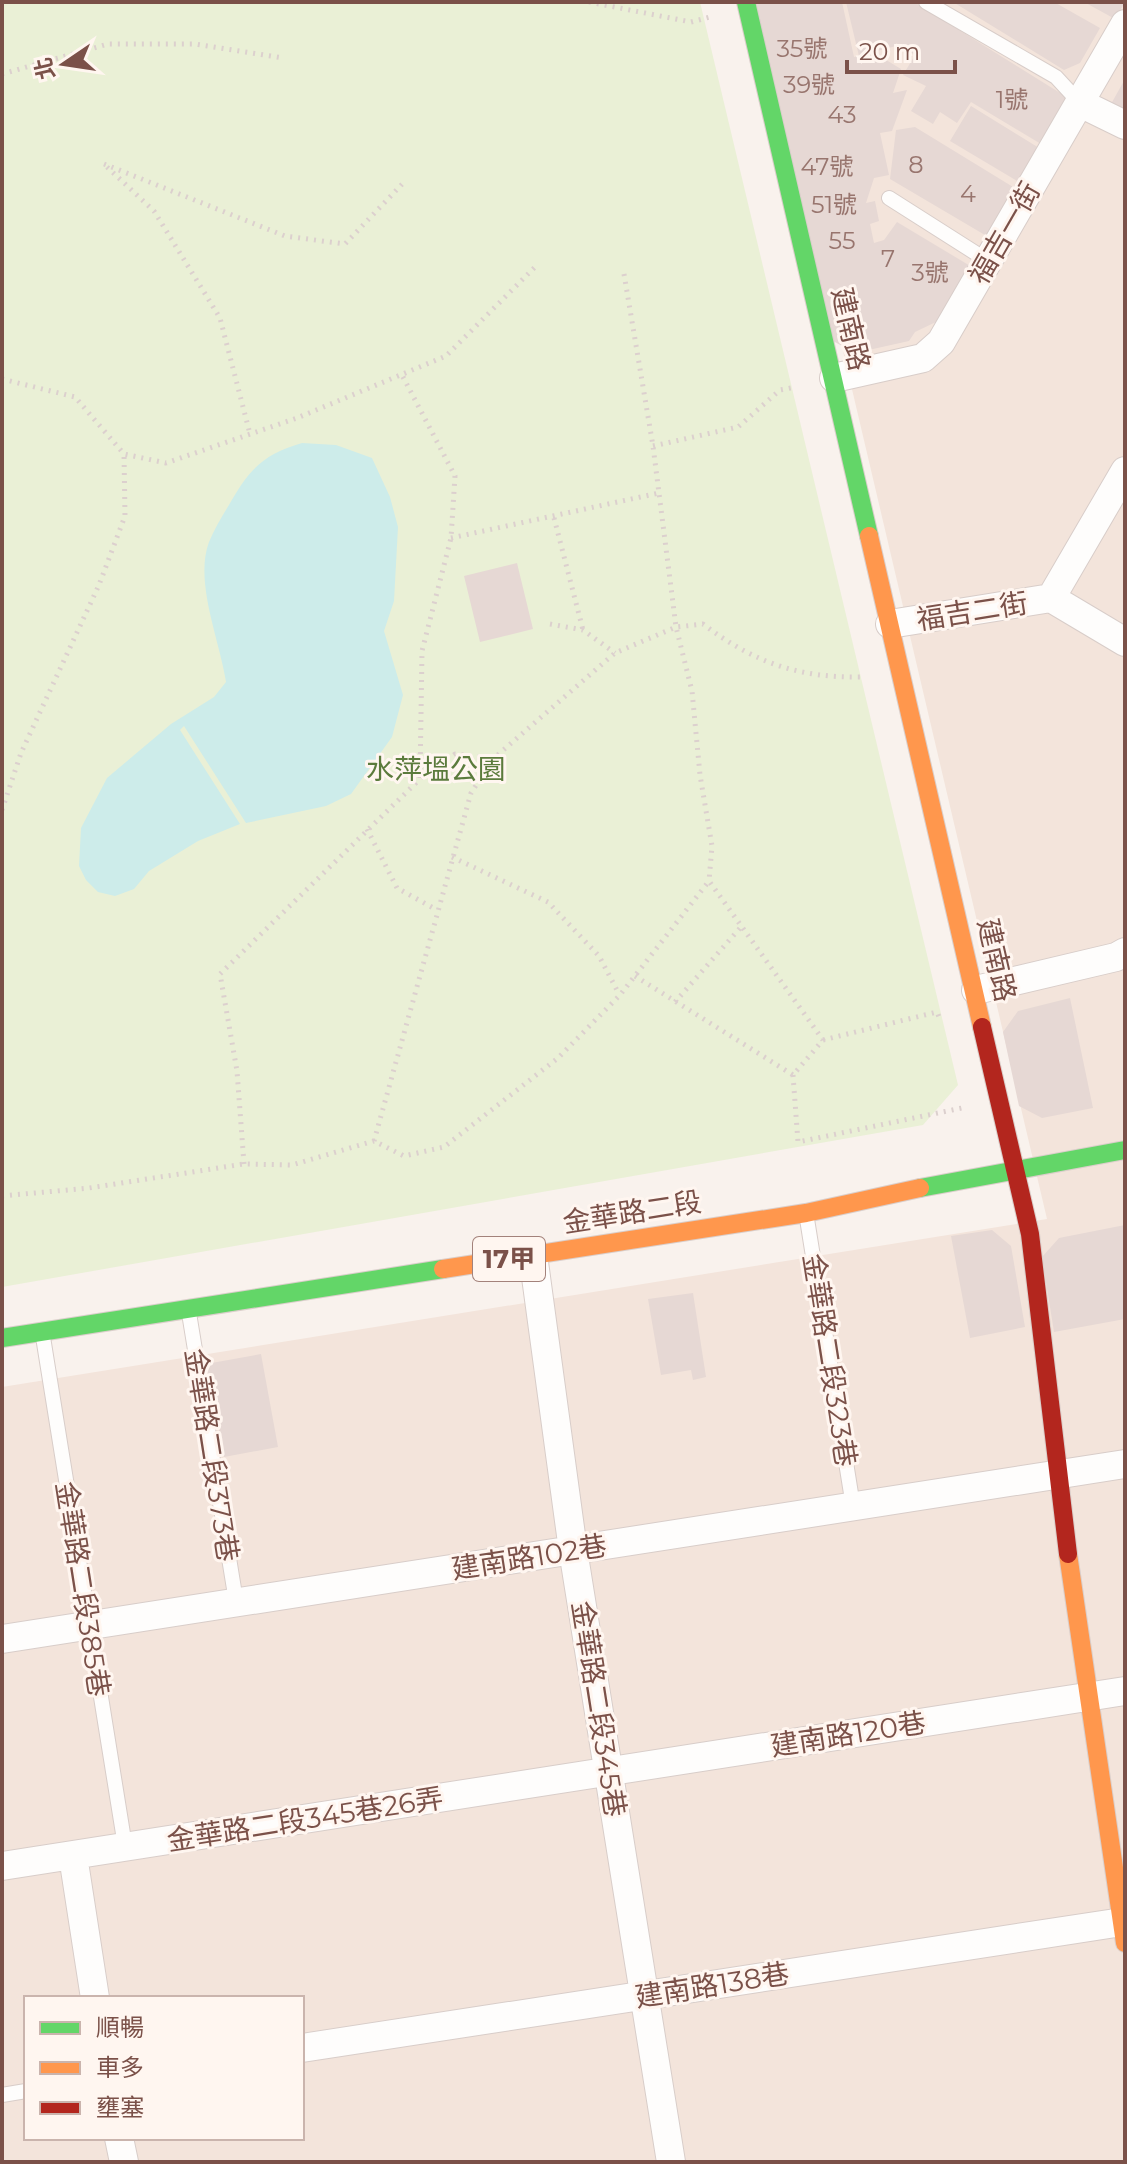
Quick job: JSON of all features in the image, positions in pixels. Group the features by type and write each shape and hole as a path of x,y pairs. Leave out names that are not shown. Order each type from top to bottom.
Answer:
{"street":[{"name":"建南路","path":"747,5 1030,1234 1056,1475 1124,1929"},
{"name":"福吉一街","path":"834,378 923,358 941,342 1125,24"},
{"path":"1080,103 1125,125"},
{"name":"福吉二街","path":"890,624 1051,598 1125,471"},
{"path":"1051,598 1125,642"},
{"path":"976,990 1116,957 1125,952"},
{"name":"金華路二段","path":"2,1338 806,1213 1013,1169 1125,1150"},
{"name":"金華路二段345巷","path":"533,1255 573,1550 671,2162"},
{"name":"建南路102巷","path":"2,1639 1125,1464"},
{"name":"建南路120巷","path":"608,1772 1125,1691"},
{"name":"金華路二段345巷26弄","path":"2,1866 608,1772"},
{"path":"73,1856 95,1996"},
{"name":"建南路138巷","path":"304,2048 646,1995 1124,1929"},
{"path":"119,2140 124,2162"}],"lane":[{"path":"926,2 1056,77 1080,103"},
{"path":"889,198 988,261"},
{"name":"金華路二段323巷","path":"806,1213 853,1506"},
{"name":"金華路二段373巷","path":"188,1309 236,1601"},
{"name":"金華路二段385巷","path":"42,1331 125,1846"},
{"path":"2,2095 24,2091"}],"path":[{"path":"589,2 691,22 747,5"},
{"path":"2,74 108,44 195,44 283,58"},
{"path":"250,434 220,318 154,211 104,164 285,236 345,244 406,180"},
{"path":"2,379 75,397 124,454 166,463 250,434 446,356 537,265"},
{"path":"2,1196 89,1188 244,1164 292,1165 374,1141 404,1156 444,1147 558,1058 620,995 709,881 712,846 700,775 692,691 676,627 653,446 624,274"},
{"path":"402,375 455,476 451,538 422,651 420,779"},
{"path":"653,446 738,427 780,390 834,378"},
{"path":"2,810 21,753 99,585 125,516 124,454"},
{"path":"451,538 659,493"},
{"path":"554,518 583,630"},
{"path":"550,624 583,630 615,653"},
{"path":"374,1141 471,793 493,759 615,653 676,627 703,624 728,643 786,671 861,677 890,624"},
{"path":"244,1164 237,1071 220,974 420,779 455,754 493,759"},
{"path":"367,829 397,888 437,910"},
{"path":"452,857 548,902 599,956 620,995"},
{"path":"709,881 823,1040"},
{"path":"675,1002 741,927"},
{"path":"635,976 793,1075"},
{"path":"942,1027 937,1012 823,1040 793,1075 798,1142 961,1108 963,1102"}],"shaded area":[{"path":"761,2 1125,2 1125,2162 2,2162 2,1387 1047,1219"}],"green space":[{"name":"水萍塭公園","path":"2,2 700,2 958,1085 923,1125 2,1287"}],"water":[{"path":"302,443 336,445 372,458 390,497 398,527 394,601 384,631 403,695 392,737 351,794 326,806 246,823 184,726 180,730 240,824 198,841 149,871 134,889 115,896 98,892 86,880 79,866 81,828 107,778 171,724 214,697 226,682 204,575 211,536 240,487 254,470 279,451"}],"building":[{"path":"755,2 842,2 854,57 859,56 846,2 914,2 1065,96 1069,110 1046,147 971,102 957,123 940,112 933,124 911,111 926,86 903,75 915,55 896,43 896,46 873,52 901,69 893,93 907,90 892,131 880,133 889,175 874,178 866,203 875,201 879,221 870,224 874,243 884,240 897,222 972,267 938,321 915,332 909,341 855,353 833,341"},
{"path":"953,2 1054,2 1100,28 1080,63 1064,70"},
{"path":"1084,2 1125,2 1115,19"},
{"path":"1125,79 1125,112 1111,104"},
{"path":"971,106 1044,151 1024,185 950,141"},
{"path":"915,127 1018,190 990,238 890,179 896,130"},
{"path":"517,563 533,629 480,642 464,576"},
{"path":"1070,998 1093,1108 1042,1118 1019,1106 1003,1032 1018,1011"},
{"path":"1125,1225 1125,1319 1054,1332 1042,1257 1059,1238"},
{"path":"992,1230 1011,1246 1025,1327 970,1338 951,1236"},
{"path":"693,1293 706,1377 693,1380 691,1370 661,1375 648,1299"},
{"path":"261,1354 278,1447 224,1457 206,1364"}],"traffic: fast":[{"path":"746,2 869,536"},
{"path":"920,1188 1125,1150"},
{"path":"2,1338 443,1269"}],"traffic: slow":[{"path":"869,536 982,1027"},
{"path":"443,1269 806,1213 920,1188"},
{"path":"1068,1554 1125,1943"}],"traffic: jam":[{"path":"982,1027 1030,1234 1068,1554"}]}
